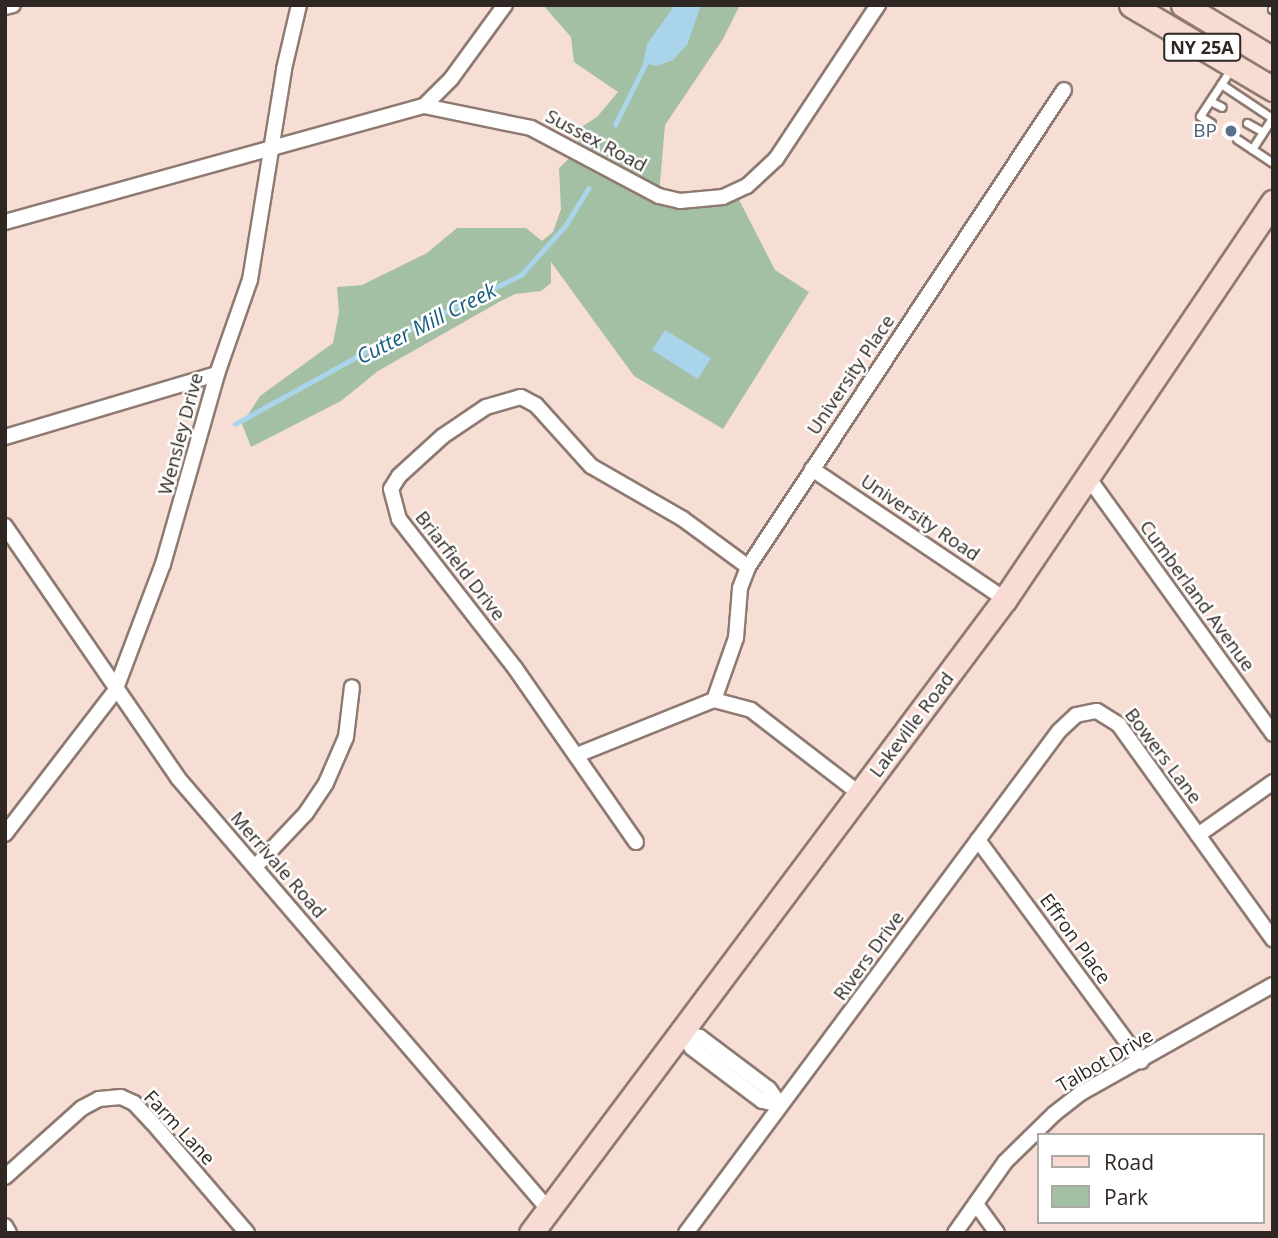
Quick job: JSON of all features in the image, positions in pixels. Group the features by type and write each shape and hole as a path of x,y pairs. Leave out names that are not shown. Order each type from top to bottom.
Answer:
{"main road":[{"name":"NY 25A","path":"1130,5 1227,75 1273,89"},
{"name":"NY 25A","path":"1183,5 1273,60"},
{"name":"Lakeville Road","path":"531,1233 1005,599 1090,480 1273,202"}],"street":[{"path":"5,8 13,5"},
{"name":"Wensley Drive","path":"5,834 115,691 186,493 217,374 250,280 271,147 299,5"},
{"path":"424,106 451,79 505,5"},
{"name":"Sussex Road","path":"5,222 424,106 531,128 659,196 680,201 723,198 747,186 776,159 878,5"},
{"name":"University Place","path":"714,700 736,638 740,588 748,567 1064,90"},
{"path":"5,438 217,374"},
{"name":"Briarfield Drive","path":"636,842 577,755 400,519 390,496 398,476 469,417 502,400 521,397 536,405 591,466 683,519 748,567"},
{"name":"University Road","path":"812,469 1005,599"},
{"name":"Cumberland Avenue","path":"1090,480 1273,734"},
{"name":"Merrivale Road","path":"5,526 115,691 178,778 548,1209"},
{"path":"255,867 306,813 326,783 346,737 352,687"},
{"path":"577,755 714,700 751,710 860,794"},
{"name":"Bowers Lane","path":"1090,711 1104,713 1119,725 1273,939"},
{"name":"Rivers Drive","path":"686,1233 1059,731 1076,715 1090,711"},
{"name":"Bowers Lane","path":"1198,835 1273,782"},
{"name":"Effron Place","path":"978,840 1140,1061"},
{"name":"Talbot Drive","path":"955,1233 1006,1162 1054,1114 1273,985"},
{"path":"681,1031 700,1037 769,1089 780,1105"},
{"name":"Farm Lane","path":"5,1177 82,1108 99,1099 121,1097 152,1122 247,1233"},
{"path":"976,1204 997,1233"},
{"path":"5,1226 9,1233"}],"lane":[{"path":"1211,123 1200,116 1227,75 1272,117 1252,149"},
{"path":"1210,101 1222,107"},
{"path":"1247,123 1263,132"},
{"path":"1237,139 1273,163"}],"green space":[{"path":"543,5 740,5 723,39 665,125 659,195 735,192 775,270 809,292 723,429 634,376 551,262 551,283 541,291 515,294 499,302 378,371 341,401 251,447 242,424 260,396 333,343 339,312 337,287 362,285 427,253 457,228 526,228 542,241 553,232 561,209 559,168 581,147 575,131 597,117 618,92 574,62 571,37"}],"water":[{"path":"675,5 701,5 687,45 673,60 657,66 643,63 647,44"},
{"path":"665,330 711,358 698,379 652,350"}],"waterway":[{"name":"Cutter Mill Creek","path":"615,125 647,60"},
{"name":"Cutter Mill Creek","path":"235,424 382,343 521,275 565,226 588,189"}],"place":[{"name":"BP","path":"1231,131"}]}
